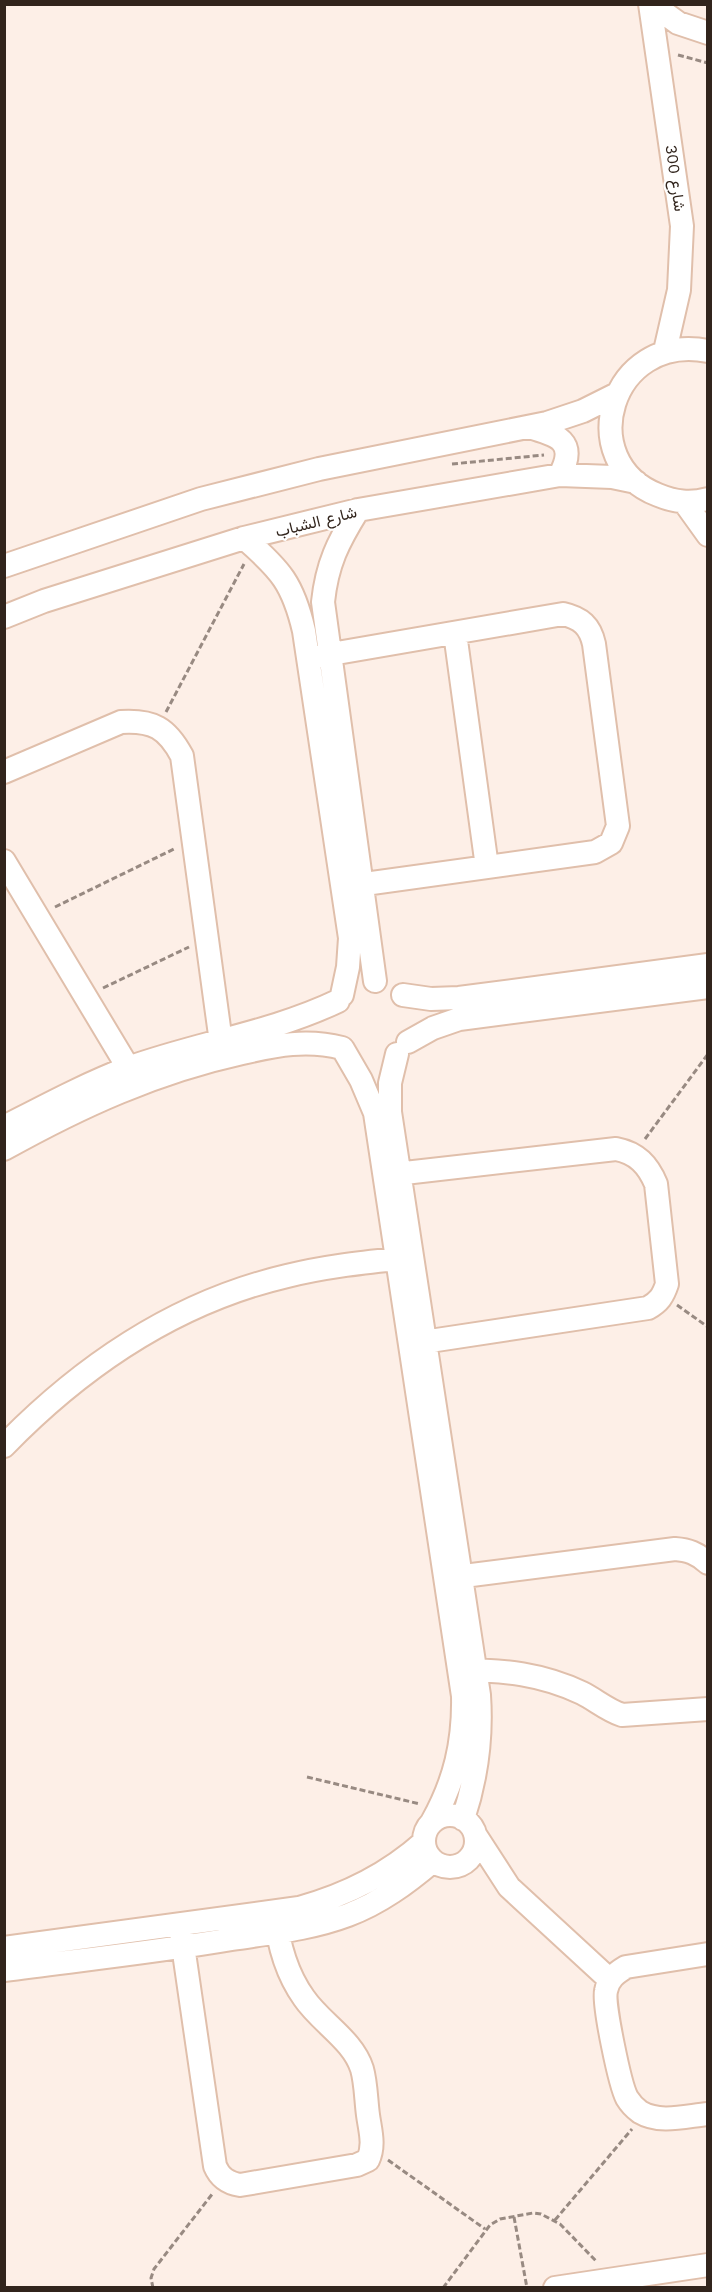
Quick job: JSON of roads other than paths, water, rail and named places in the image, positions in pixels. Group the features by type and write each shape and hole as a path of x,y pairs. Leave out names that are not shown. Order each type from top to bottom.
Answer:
{"street":[{"path":"651,4 678,22 708,33"},
{"name":"شارع 300","path":"651,4 682,226 679,290 665,351"},
{"path":"708,351 686,348 665,351 636,367 625,379 617,394 612,412 611,431 615,450 624,468 636,482 651,493 668,500 685,503 708,499"},
{"path":"4,566 201,499 319,469 528,427 576,414 617,394"},
{"path":"528,427 560,438 567,455 560,475"},
{"name":"شارع الشباب","path":"4,617 44,602 358,510 560,475 612,477 636,482"},
{"path":"685,503 708,535"},
{"path":"358,510 332,555 325,578 319,656 352,886 375,981"},
{"path":"249,542 285,578 319,656"},
{"path":"319,656 563,614 585,623 594,644 618,826 616,836 611,843 595,852 352,886"},
{"path":"455,633 487,867"},
{"path":"4,772 121,722 140,721 158,727 173,739 182,756 222,1049"},
{"path":"4,861 133,1076"},
{"path":"352,886 348,967 340,998 334,1010 333,1030 361,1080 375,1113 392,1175 467,1670 480,1712 480,1745 469,1827 476,1845 473,1854 468,1861 436,1840"},
{"path":"403,995 431,999 459,998 708,965"},
{"path":"4,1128 61,1098 222,1049 340,998 357,984 375,981 396,988 403,995 412,1013 412,1032 393,1068 390,1097 396,1259 417,1343"},
{"path":"222,1049 300,1042 321,1043 343,1048 351,1055 369,1062 388,1059 433,1028 459,1019 708,987"},
{"path":"4,1149 133,1076"},
{"path":"392,1175 616,1149 642,1160 651,1171 656,1184 667,1284 657,1303 648,1308 417,1343"},
{"path":"4,1446 42,1408 85,1372 131,1341 180,1314 232,1292 285,1276 340,1265 396,1259"},
{"path":"452,1578 675,1549 698,1554 708,1563"},
{"path":"467,1670 523,1673 555,1681 584,1694 612,1712 622,1715 708,1709"},
{"path":"4,1947 180,1925 326,1923 366,1907 395,1891 436,1840 460,1749 467,1670"},
{"path":"436,1840 442,1816 453,1815 469,1827 509,1887"},
{"path":"436,1840 509,1887 610,1980"},
{"path":"4,1970 183,1947 276,1922"},
{"path":"180,1925 215,2166 224,2179 240,2185 357,2165 368,2160 372,2149 362,2069 351,2049 318,2017 291,1978 276,1922"},
{"path":"708,1954 626,1967 610,1980 605,1999 622,2085 628,2100 638,2111 652,2117 667,2119 708,2114"},
{"path":"555,2288 708,2265"}]}
